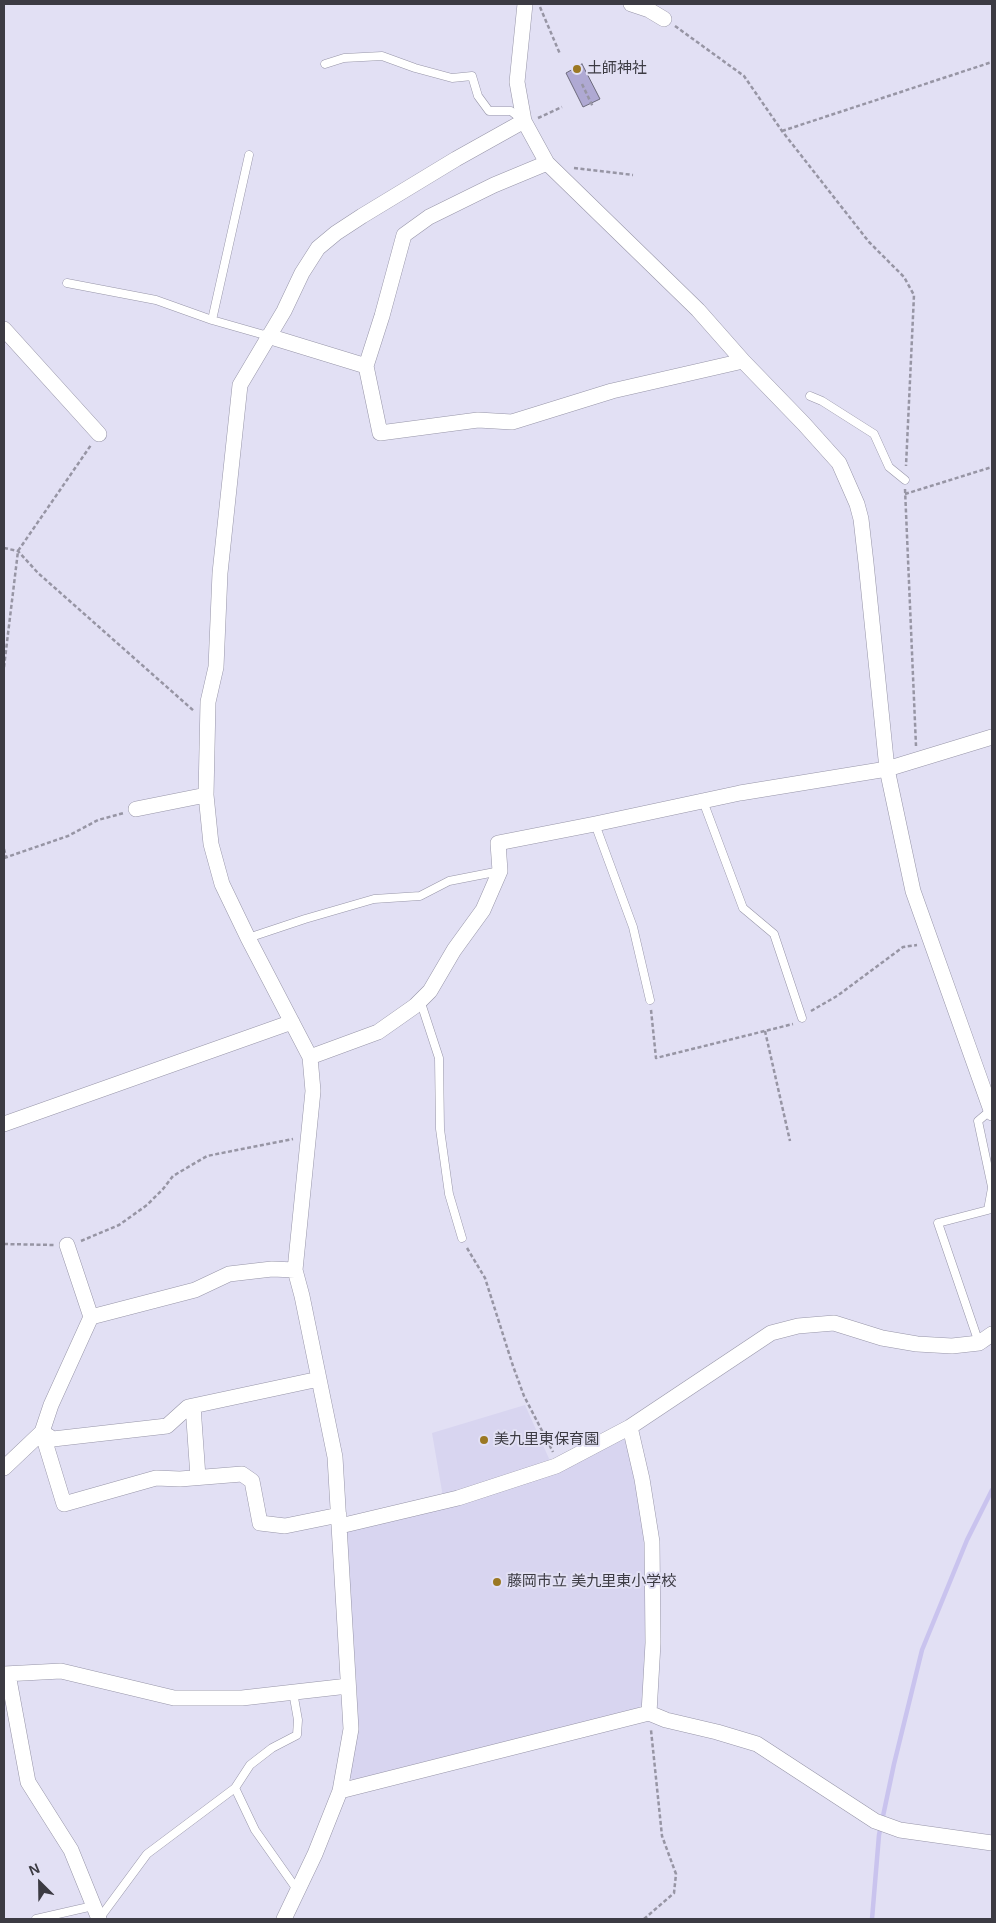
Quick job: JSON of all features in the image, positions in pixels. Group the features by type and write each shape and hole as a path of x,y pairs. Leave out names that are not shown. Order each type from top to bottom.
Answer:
{"street":[{"path":"525,4 518,82 524,121 547,163 698,310 743,361 804,424 839,463 857,504 861,519 865,554 887,769 913,891 992,1111"},
{"path":"631,4 650,10 664,19"},
{"path":"284,1919 298,1891 340,1790 351,1729 335,1457 295,1270 313,1091 310,1057 222,884 211,844 206,795 208,702 216,667 220,573 240,385 284,311 302,273 318,248 362,216 456,159 524,121"},
{"path":"547,163 494,185 429,218 404,235 366,366 380,433 478,420 512,422 612,391 743,361"},
{"path":"4,329 99,434"},
{"path":"268,336 366,366"},
{"path":"310,1057 378,1032 430,991 454,950 483,910 500,871 498,843 703,801 814,780 887,769 992,737"},
{"path":"136,809 206,795"},
{"path":"4,1124 292,1022"},
{"path":"4,1468 42,1432 51,1405 91,1317 67,1245"},
{"path":"91,1317 195,1290 229,1274 272,1269 295,1270"},
{"path":"42,1432 64,1504 156,1478 180,1479 242,1474 252,1481 260,1523 285,1526 339,1520 458,1498 559,1465 630,1427 771,1333 798,1326 834,1323 882,1338 917,1344 952,1346 979,1343 992,1334"},
{"path":"42,1432 53,1439 167,1426 188,1407 319,1379"},
{"path":"193,1406 198,1477"},
{"path":"630,1427 642,1479 652,1542 653,1643 650,1713"},
{"path":"97,1915 71,1850 28,1782 6,1674 61,1671 174,1698 242,1698 348,1686"},
{"path":"340,1790 650,1713 666,1720 757,1744 875,1821 900,1830 992,1843"}],"lane":[{"path":"325,64 344,58 382,56 415,68 452,78 472,76 478,96 489,111 511,110 524,121"},
{"path":"212,320 248,155"},
{"path":"67,283 156,300 212,320 268,336"},
{"path":"810,396 822,401 874,434 889,467 906,480"},
{"path":"703,801 742,908 774,934 802,1018"},
{"path":"595,824 633,927 650,1000"},
{"path":"248,938 305,918 374,899 420,896 449,881 500,871"},
{"path":"420,1000 439,1058 440,1129 449,1194 462,1238"},
{"path":"979,1343 938,1223 988,1210 992,1188 978,1121 992,1111"},
{"path":"36,1919 97,1915 147,1854 235,1788 250,1765 272,1748 297,1735 298,1720 293,1692"},
{"path":"235,1788 255,1830 298,1891"}],"path":[{"path":"538,4 560,54"},
{"path":"664,19 688,34 744,76 782,131 869,242 904,277 914,296 905,494 916,760"},
{"path":"782,131 992,62"},
{"path":"582,84 593,108"},
{"path":"540,117 562,107"},
{"path":"574,168 633,175"},
{"path":"4,667 18,551 99,434"},
{"path":"905,494 992,467"},
{"path":"4,548 18,551 38,573 208,724"},
{"path":"4,850 5,858 68,836 98,820 136,809"},
{"path":"650,1000 656,1058 798,1023 806,1013 850,987 903,947 931,943"},
{"path":"765,1031 790,1141"},
{"path":"4,1244 67,1245 119,1226 147,1205 173,1176 207,1156 309,1135"},
{"path":"462,1238 485,1278 512,1366 524,1396 559,1465"},
{"path":"644,1919 674,1893 676,1874 662,1836 650,1713"}],"shaded area":[{"path":"525,1405 551,1463 443,1497 432,1433"},
{"name":"藤岡市立 美九里東小学校","path":"621,1438 627,1441 646,1540 647,1644 645,1702 638,1708 355,1782 350,1777 356,1725 357,1690 345,1533 350,1527"}],"building":[{"path":"582,64 600,99 583,107 566,73"}],"waterway":[{"path":"872,1919 879,1835 922,1650 967,1540 992,1490"}],"place":[{"name":"土師神社","path":"577,69"},
{"name":"美九里東保育園","path":"484,1440"},
{"name":"藤岡市立 美九里東小学校","path":"497,1582"}]}
